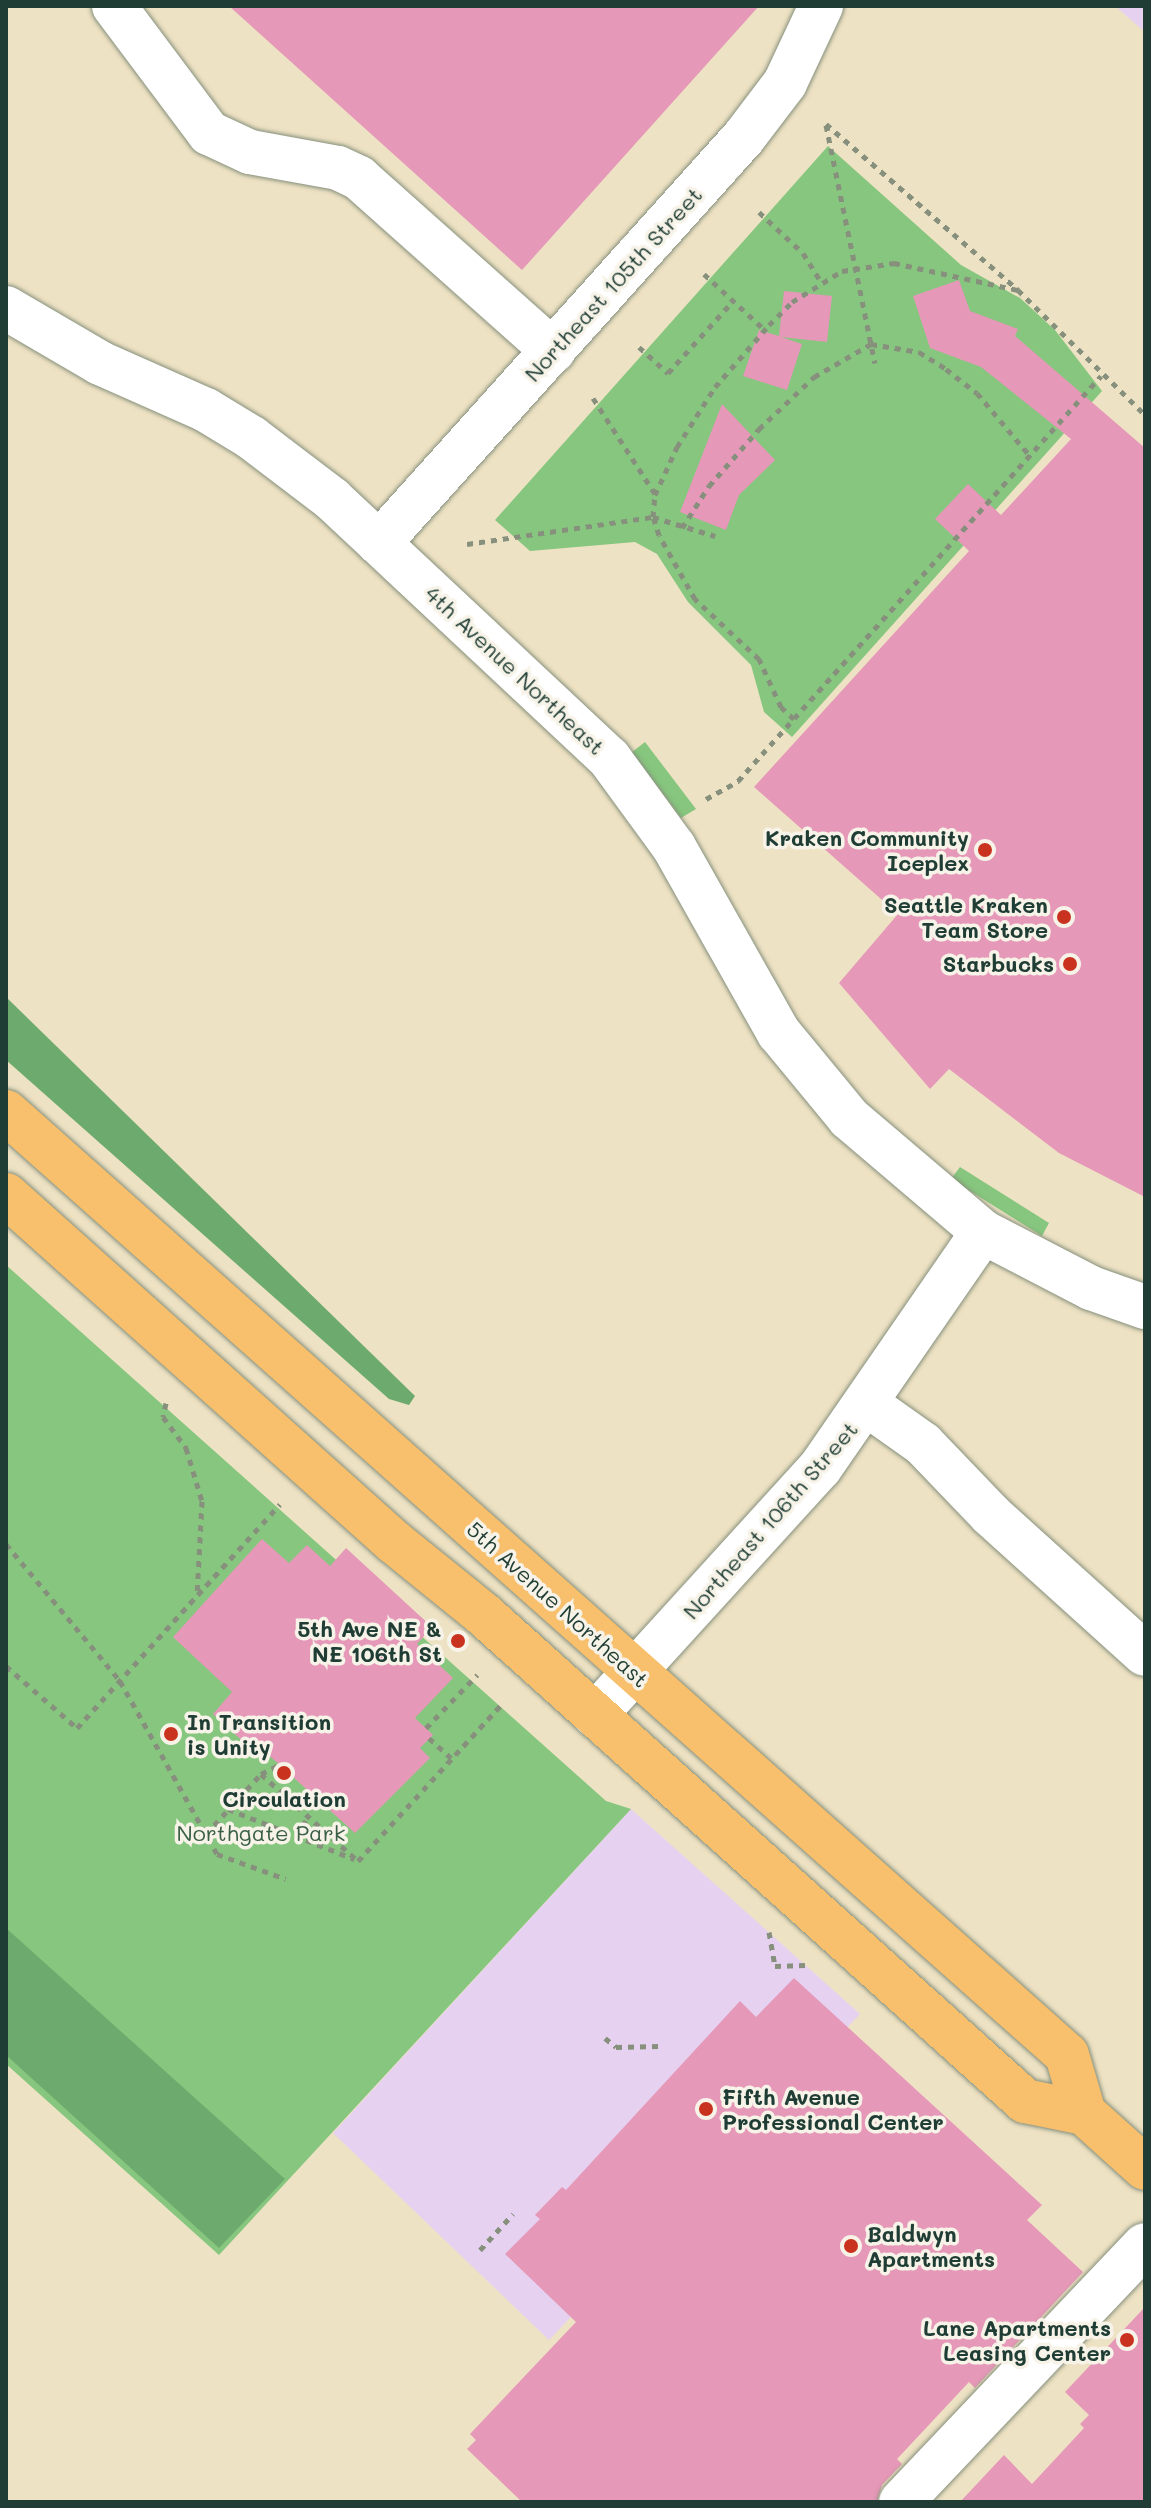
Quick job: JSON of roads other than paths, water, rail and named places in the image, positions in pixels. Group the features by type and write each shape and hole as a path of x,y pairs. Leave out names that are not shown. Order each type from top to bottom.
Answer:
{"main road":[{"name":"5th Avenue Northeast","path":"6,1112 427,1490 588,1625 635,1673 1067,2055 1084,2113"},
{"path":"6,1195 595,1715 1025,2101 1084,2113 1145,2168"}],"lane":[{"path":"114,6 209,133 250,152 338,168 359,178 553,351"},
{"name":"Northeast 105th Street","path":"379,543 766,110 794,67 821,6"},
{"name":"4th Avenue Northeast","path":"6,308 100,363 206,410 252,438 379,543 609,758 674,847 754,994 802,1063 849,1118 983,1232 1091,1288 1145,1307"},
{"name":"Northeast 106th Street","path":"595,1715 820,1468 868,1405 983,1232"},
{"path":"868,1405 923,1444 991,1515 1145,1654"},
{"path":"901,2502 1145,2245"}],"place":[{"name":"Kraken Community Iceplex","path":"985,850"},
{"name":"Seattle Kraken Team Store","path":"1064,917"},
{"name":"Starbucks","path":"1070,964"},
{"name":"5th Ave NE & NE 106th St","path":"458,1641"},
{"name":"In Transition is Unity","path":"171,1734"},
{"name":"Circulation","path":"284,1773"},
{"name":"Fifth Avenue Professional Center","path":"706,2109"},
{"name":"Baldwyn Apartments","path":"851,2246"},
{"name":"Lane Apartments Leasing Center","path":"1127,2340"}],"park label":[{"name":"Northgate Park","path":"261,1833"}]}
